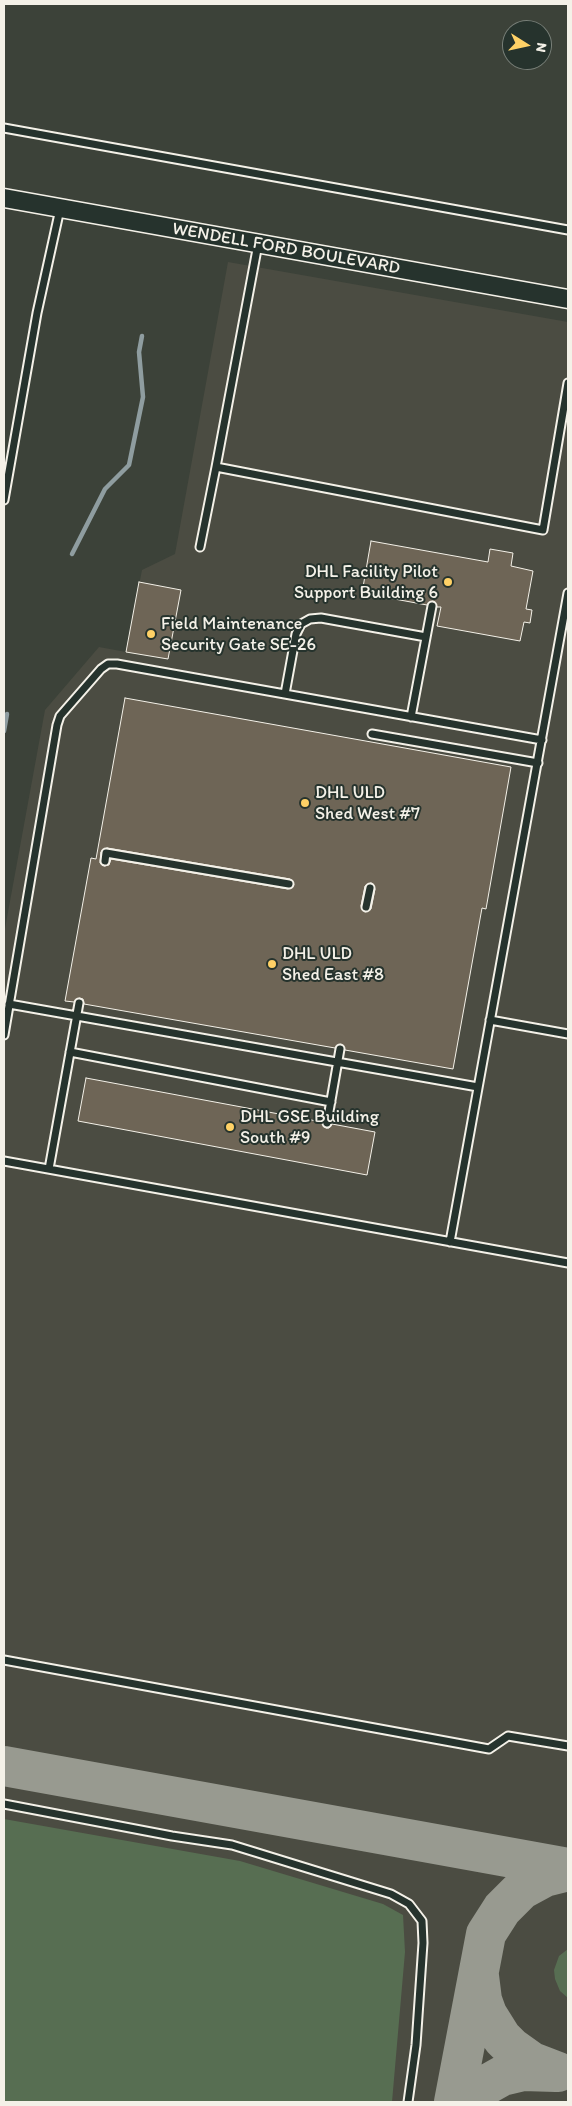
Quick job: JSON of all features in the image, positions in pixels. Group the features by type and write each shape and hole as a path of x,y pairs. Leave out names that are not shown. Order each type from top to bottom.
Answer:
{"street":[{"name":"WENDELL FORD BOULEVARD","path":"4,198 568,299"}],"lane":[{"path":"4,128 568,230"},
{"path":"4,500 37,313 60,208"},
{"path":"200,547 258,244"},
{"path":"216,467 543,530 568,383"},
{"path":"450,1242 568,593"},
{"path":"411,717 432,606"},
{"path":"285,694 296,634 301,624 310,619 322,618 426,637"},
{"path":"4,1035 60,716 101,669 108,664 117,664 542,740"},
{"path":"372,734 538,764"},
{"path":"104,861 106,853 289,884"},
{"path":"366,907 370,888"},
{"path":"49,1169 79,1003"},
{"path":"9,1004 478,1087"},
{"path":"490,1020 568,1034"},
{"path":"327,1123 340,1049"},
{"path":"70,1052 331,1102"},
{"path":"4,1161 568,1264"},
{"path":"4,1660 489,1749 508,1736 568,1746"},
{"path":"4,1804 172,1836 232,1845 391,1894 409,1904 422,1921 422,1943 416,2045 408,2102"}],"shaded area":[{"path":"228,262 568,322 568,2102 4,2102 4,934 45,710 99,647 126,652 142,570 175,554"}],"green space":[{"path":"4,1819 240,1861 383,1904 403,1915 405,1952 392,2102 4,2102"},
{"path":"568,1949 568,1998 560,1991 555,1979 554,1970 559,1956"}],"building":[{"name":"DHL Facility Pilot Support Building 6","path":"371,541 488,562 490,549 513,553 511,566 533,571 526,609 532,610 530,623 524,622 520,641 437,626 441,607 437,607 433,601 427,605 362,593"},
{"name":"Field Maintenance Security Gate SE-26","path":"139,582 181,590 168,659 126,652"},
{"path":"125,698 511,767 486,909 482,908 453,1069 345,1050 341,1044 335,1048 84,1004 83,999 79,998 74,1002 65,1001 91,858 96,859","holes":["107,848 290,879 294,885 288,889 111,859 109,865 104,866 100,863 101,852","371,883 375,889 371,909 365,912 361,906 365,886"]},
{"name":"DHL GSE Building South #9","path":"86,1078 322,1122 326,1128 329,1128 332,1124 375,1132 367,1175 78,1121"}],"waterway":[{"path":"72,554 105,489 129,465 143,397 139,352 142,336"},
{"path":"4,731 7,714"}],"taxiway":[{"path":"4,1766 568,1868"},
{"path":"454,2102 486,1934 502,1909 521,1890 545,1877 568,1871"},
{"path":"479,1976 482,2000 487,2014 502,2038 532,2062 558,2072"},
{"path":"464,2102 479,2089 502,2076 523,2071 556,2072"}],"place":[{"name":"DHL Facility Pilot Support Building 6","path":"448,582"},
{"name":"Field Maintenance Security Gate SE-26","path":"151,634"},
{"name":"DHL ULD Shed West #7","path":"305,803"},
{"name":"DHL ULD Shed East #8","path":"272,964"},
{"name":"DHL GSE Building South #9","path":"230,1127"}]}
